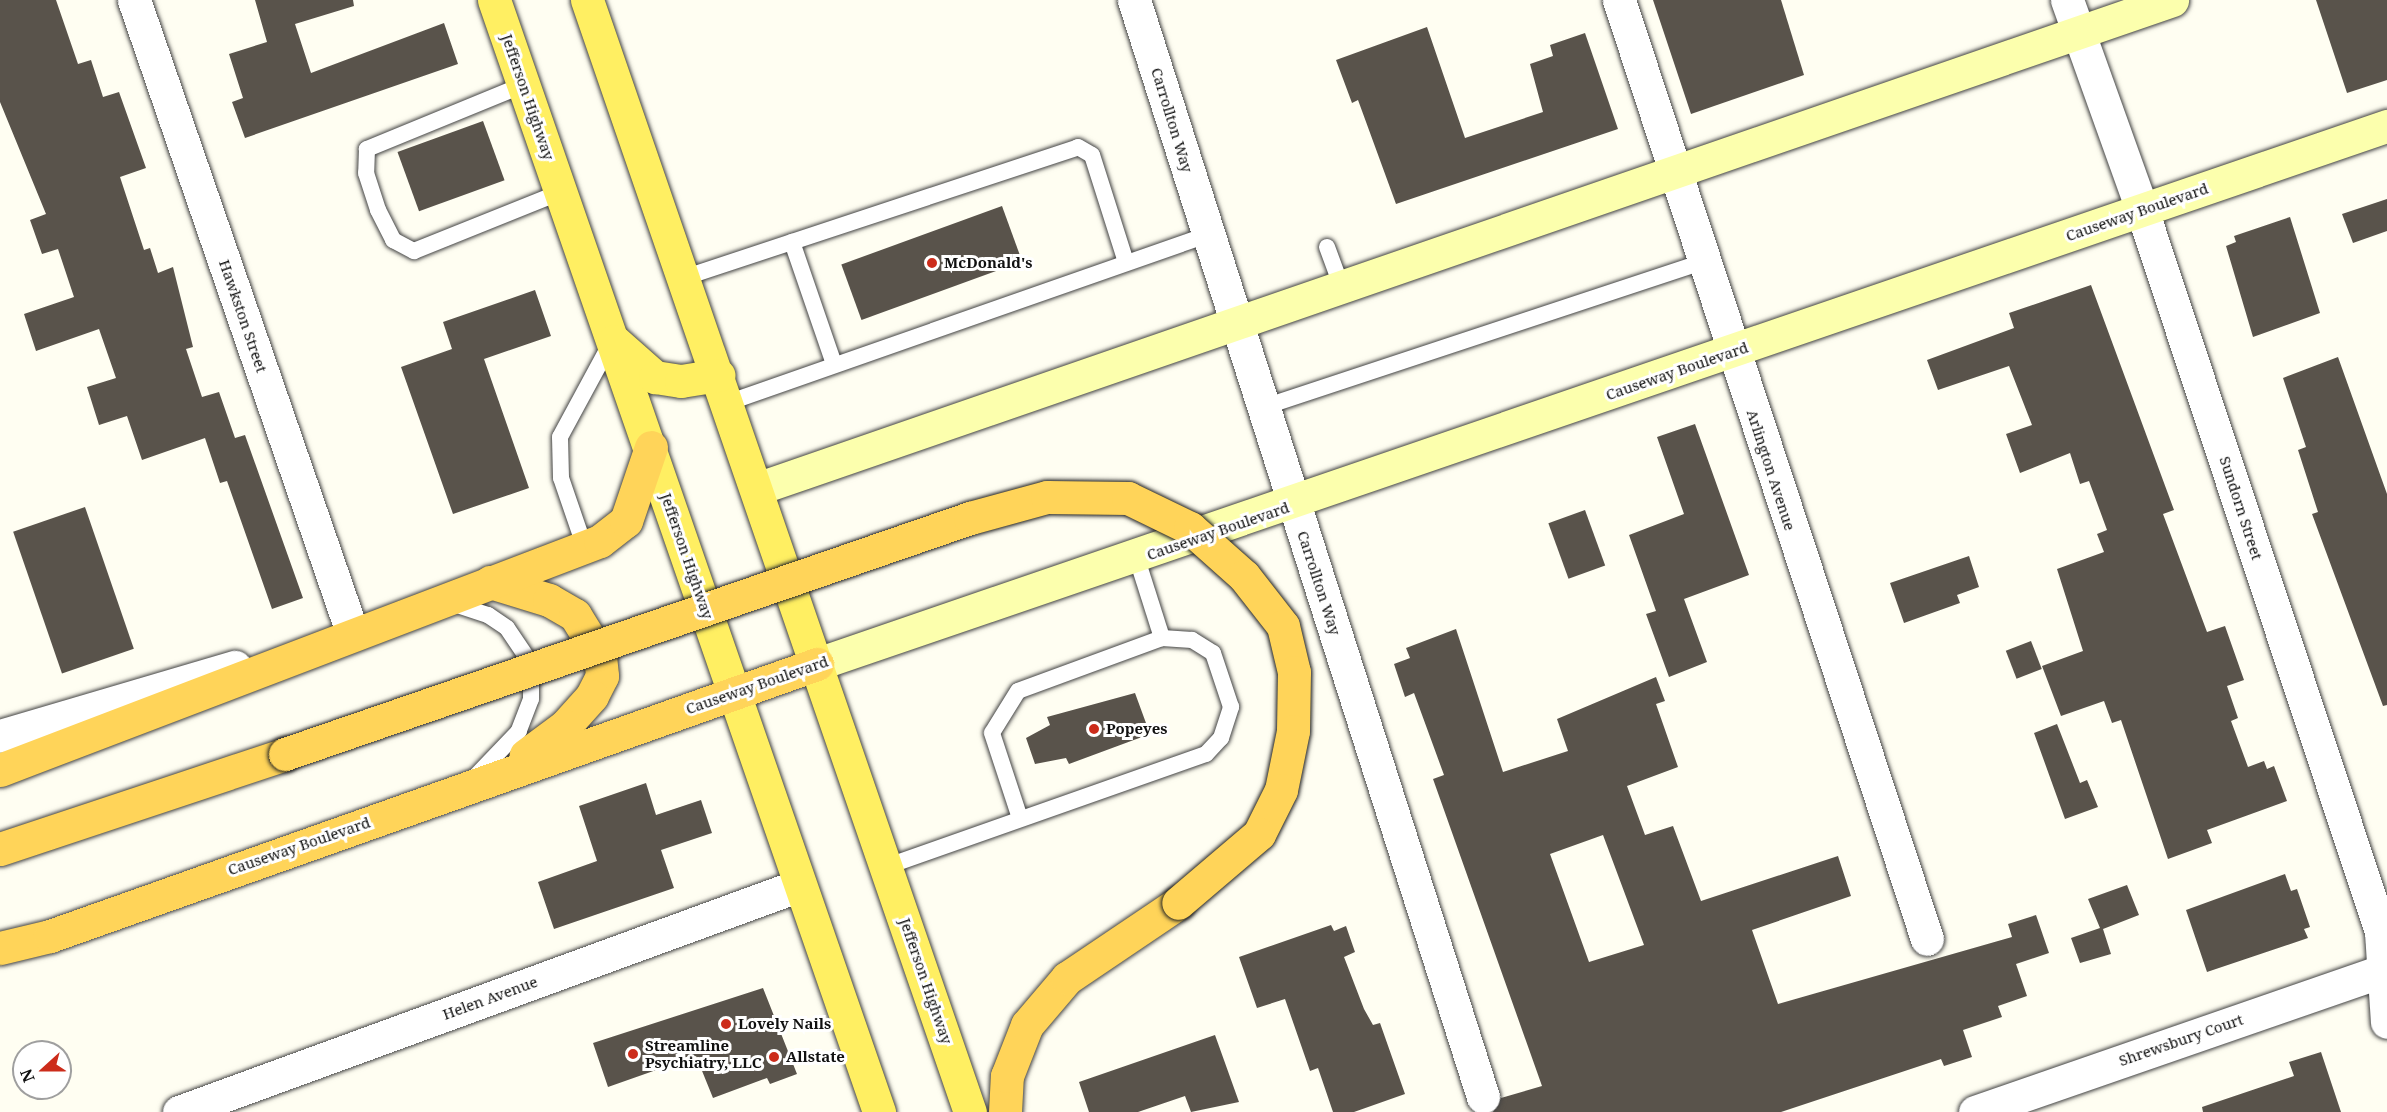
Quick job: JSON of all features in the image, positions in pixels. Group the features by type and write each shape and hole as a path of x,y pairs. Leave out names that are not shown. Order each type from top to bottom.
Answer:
{"highway":[{"path":"0,770 312,646 441,602 585,548 626,521 651,447"},
{"path":"0,849 285,754 970,518 1047,497 1128,498 1190,528 1244,576 1283,626 1294,672 1293,730 1276,799 1259,834 1178,903 1067,978 1027,1025 1007,1076 1005,1112"},
{"path":"490,582 549,600 575,615 595,641 602,676 592,696 565,726 495,777"},
{"name":"Causeway Boulevard","path":"0,948 50,936 817,664"}],"main road":[{"name":"Jefferson Highway","path":"494,0 651,447 733,692 879,1112"},
{"name":"Jefferson Highway","path":"587,0 759,488 970,1112"},
{"path":"759,488 1235,320 1676,174 2172,0"},
{"name":"Causeway Boulevard","path":"817,664 1137,559 2387,126"},
{"path":"612,340 655,377 724,389"}],"street":[{"name":"Hawkston Street","path":"134,0 352,632"},
{"name":"Carrollton Way","path":"1134,0 1207,235 1484,1097"},
{"name":"Arlington Avenue","path":"1619,0 1705,261 1732,352 1927,939"},
{"name":"Sundorn Street","path":"2067,0 2142,210 2381,932 2387,1022"},
{"path":"0,736 312,646"},
{"name":"Helen Avenue","path":"179,1112 800,885"},
{"name":"Causeway Boulevard","path":"0,956 50,936"},
{"name":"Shrewsbury Court","path":"1975,1112 2384,969"}],"lane":[{"path":"523,85 367,149 366,173 378,210 393,240 414,251 561,192"},
{"path":"686,277 1078,147 1092,155 1126,262"},
{"path":"724,389 834,364 1207,235"},
{"path":"792,242 834,364"},
{"path":"1327,247 1341,285"},
{"path":"1264,407 1705,261"},
{"path":"585,548 561,478 560,437 612,340"},
{"path":"1137,559 1162,638"},
{"path":"441,602 468,606 507,628 525,655 531,680 531,699 519,731 498,758 457,790"},
{"path":"888,866 1206,754 1221,738 1231,707 1213,653 1192,640 1162,638 1018,691 1006,702 992,733 1020,818"}],"building":[{"path":"0,0 56,0 78,64 91,60 103,97 119,92 146,168 120,177 144,250 150,248 158,273 173,267 193,347 186,349 202,397 219,392 235,438 245,435 303,598 272,609 227,481 220,483 205,438 142,460 127,416 99,425 87,387 116,378 99,329 36,351 24,314 74,297 58,249 42,254 30,220 46,214 0,102"},
{"path":"255,0 353,0 354,6 295,24 311,73 444,23 458,64 245,138 232,102 243,98 229,54 267,42"},
{"path":"1653,0 1781,0 1804,75 1691,114"},
{"path":"2316,0 2387,0 2387,80 2347,93"},
{"path":"1427,27 1465,138 1543,112 1530,64 1553,56 1550,45 1585,33 1618,129 1396,204 1358,100 1352,103 1336,60"},
{"path":"483,121 505,180 419,211 397,152"},
{"path":"2387,199 2387,231 2353,243 2342,214"},
{"name":"McDonald's","path":"1002,206 1022,261 861,320 841,264"},
{"path":"2290,217 2320,313 2253,337 2226,246 2236,242 2234,236"},
{"path":"2091,285 2174,510 2163,514 2207,632 2225,626 2244,680 2227,686 2238,718 2231,721 2248,767 2264,761 2267,769 2274,766 2287,801 2207,830 2212,843 2168,859 2121,720 2112,723 2104,701 2061,716 2042,666 2083,651 2057,569 2104,552 2097,534 2107,530 2089,481 2080,484 2070,453 2020,473 2006,434 2032,425 2009,366 1938,390 1927,360 2014,328 2009,313"},
{"path":"535,290 551,336 484,359 529,488 453,514 401,367 452,349 443,322"},
{"path":"2338,357 2387,494 2387,705 2383,706 2312,514 2318,512 2298,450 2306,447 2283,378"},
{"path":"1695,424 1749,575 1684,599 1707,662 1669,677 1646,614 1656,611 1629,535 1684,514 1657,437"},
{"path":"85,507 134,649 62,674 13,532"},
{"path":"1585,510 1605,565 1569,579 1548,523"},
{"path":"1969,556 1979,587 1957,595 1960,603 1904,623 1890,583"},
{"path":"1456,629 1503,772 1568,751 1557,719 1656,677 1665,701 1656,704 1678,767 1627,786 1645,835 1673,826 1701,901 1838,856 1851,896 1752,930 1778,1004 2012,937 2008,924 2036,915 2049,953 2016,964 2027,996 1998,1006 2002,1017 1963,1030 1972,1057 1944,1066 1941,1059 1781,1112 1493,1112 1501,1098 1542,1086 1433,779 1444,775 1414,693 1405,697 1394,664 1410,658 1406,648","holes":["1603,835 1644,945 1589,962 1550,854"]},
{"path":"2031,641 2042,669 2017,679 2006,651"},
{"name":"Popeyes","path":"1135,693 1150,734 1069,764 1066,758 1035,764 1026,738 1050,725 1047,717"},
{"path":"2057,724 2080,783 2087,780 2098,807 2065,819 2034,733"},
{"path":"646,783 656,815 701,800 712,833 661,850 674,888 554,929 538,882 597,861 579,806"},
{"path":"2285,874 2291,891 2297,889 2310,927 2304,929 2308,938 2207,972 2186,910"},
{"path":"2127,885 2139,915 2103,929 2111,954 2080,963 2071,938 2100,928 2088,899"},
{"path":"1331,925 1334,931 1346,926 1355,952 1344,957 1364,1009 1373,1025 1380,1023 1405,1094 1354,1112 1333,1112 1318,1068 1310,1071 1285,999 1257,1008 1239,957"},
{"path":"763,988 797,1074 770,1084 767,1078 713,1098 696,1056 608,1087 593,1043"},
{"path":"1215,1035 1239,1102 1191,1112 1185,1096 1138,1112 1089,1112 1079,1082"},
{"path":"2321,1052 2341,1112 2203,1112 2202,1107 2294,1076 2289,1062"}],"place":[{"name":"McDonald's","path":"932,263"},
{"name":"Popeyes","path":"1094,729"},
{"name":"Lovely Nails","path":"726,1024"},
{"name":"Streamline Psychiatry, LLC","path":"633,1054"},
{"name":"Allstate","path":"774,1057"}]}
